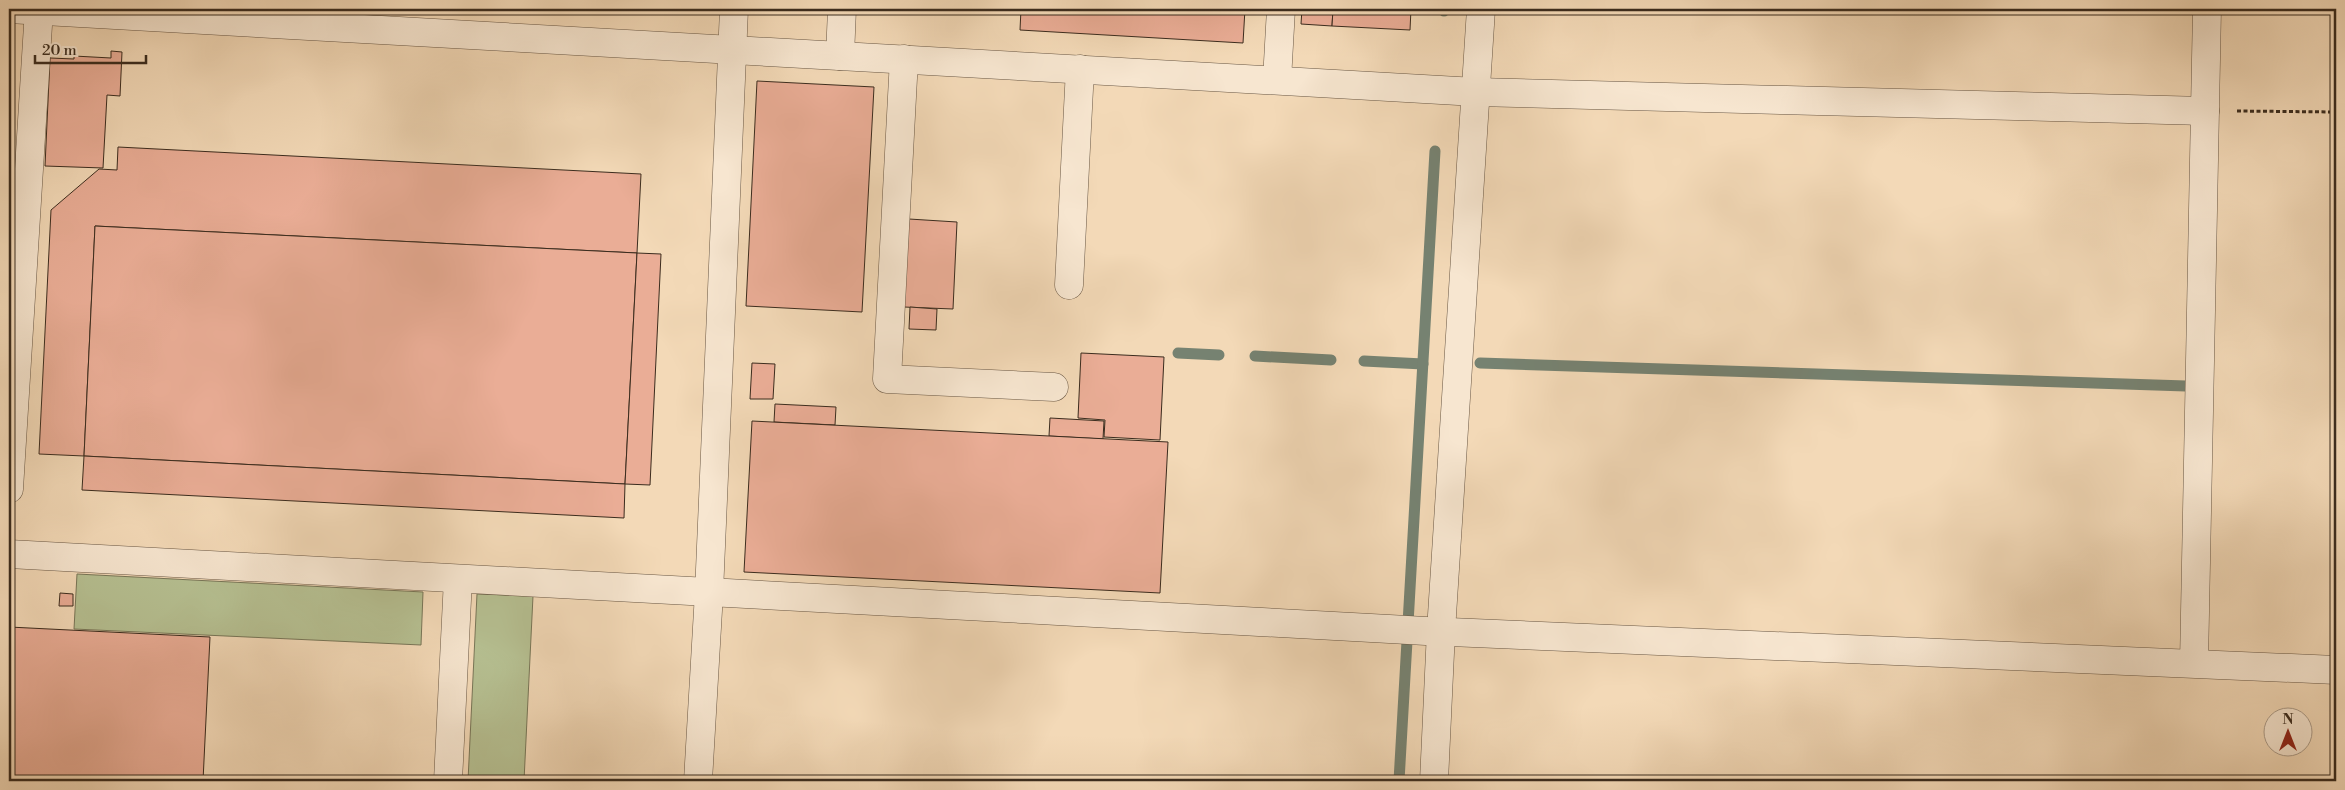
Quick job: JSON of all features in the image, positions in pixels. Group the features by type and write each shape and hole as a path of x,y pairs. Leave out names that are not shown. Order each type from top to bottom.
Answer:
{"street":[{"path":"9,9 1476,92 2205,111"},
{"path":"698,781 709,593 734,9"},
{"path":"840,56 842,9"},
{"path":"1277,80 1281,9"},
{"path":"1434,781 1433,631 1481,9"},
{"path":"2194,664 2207,9"},
{"path":"9,489 39,10"},
{"path":"904,59 887,379 1054,387"},
{"path":"1069,285 1080,69"},
{"path":"9,554 1391,629 2336,670"},
{"path":"448,781 458,579"}],"path":[{"path":"2205,111 2336,112"}],"green space":[{"path":"77,574 423,592 421,645 74,629"},
{"path":"477,594 533,596 524,781 468,781"}],"building":[{"path":"1021,9 1245,9 1243,43 1020,30"},
{"path":"1302,9 1333,9 1332,26 1301,24"},
{"path":"1333,9 1411,9 1410,30 1332,26"},
{"path":"111,51 122,52 120,96 107,95 103,168 45,166 50,58 74,59 74,56 111,58"},
{"path":"757,81 874,87 862,312 746,306"},
{"path":"118,147 641,174 637,253 95,226 84,456 39,454 51,210 99,169 117,170"},
{"path":"909,219 957,222 953,309 904,307"},
{"path":"95,226 637,253 625,484 84,456"},
{"path":"637,253 661,254 650,485 625,484"},
{"path":"910,307 937,309 936,330 909,329"},
{"path":"1081,353 1164,357 1160,440 1104,437 1105,420 1078,418"},
{"path":"752,363 775,364 773,399 750,399"},
{"path":"775,404 836,407 835,425 774,422"},
{"path":"1050,418 1104,421 1103,439 1049,436"},
{"path":"752,421 1168,442 1160,593 744,572"},
{"path":"84,456 625,484 624,518 82,490"},
{"path":"60,593 73,594 73,606 59,606"},
{"path":"9,627 210,637 203,781 9,781"}],"waterway":[{"path":"1399,781 1435,151"},
{"path":"1178,353 1219,355"},
{"path":"1255,356 1331,360"},
{"path":"1364,361 1423,364"},
{"path":"1480,363 2186,386"}]}
